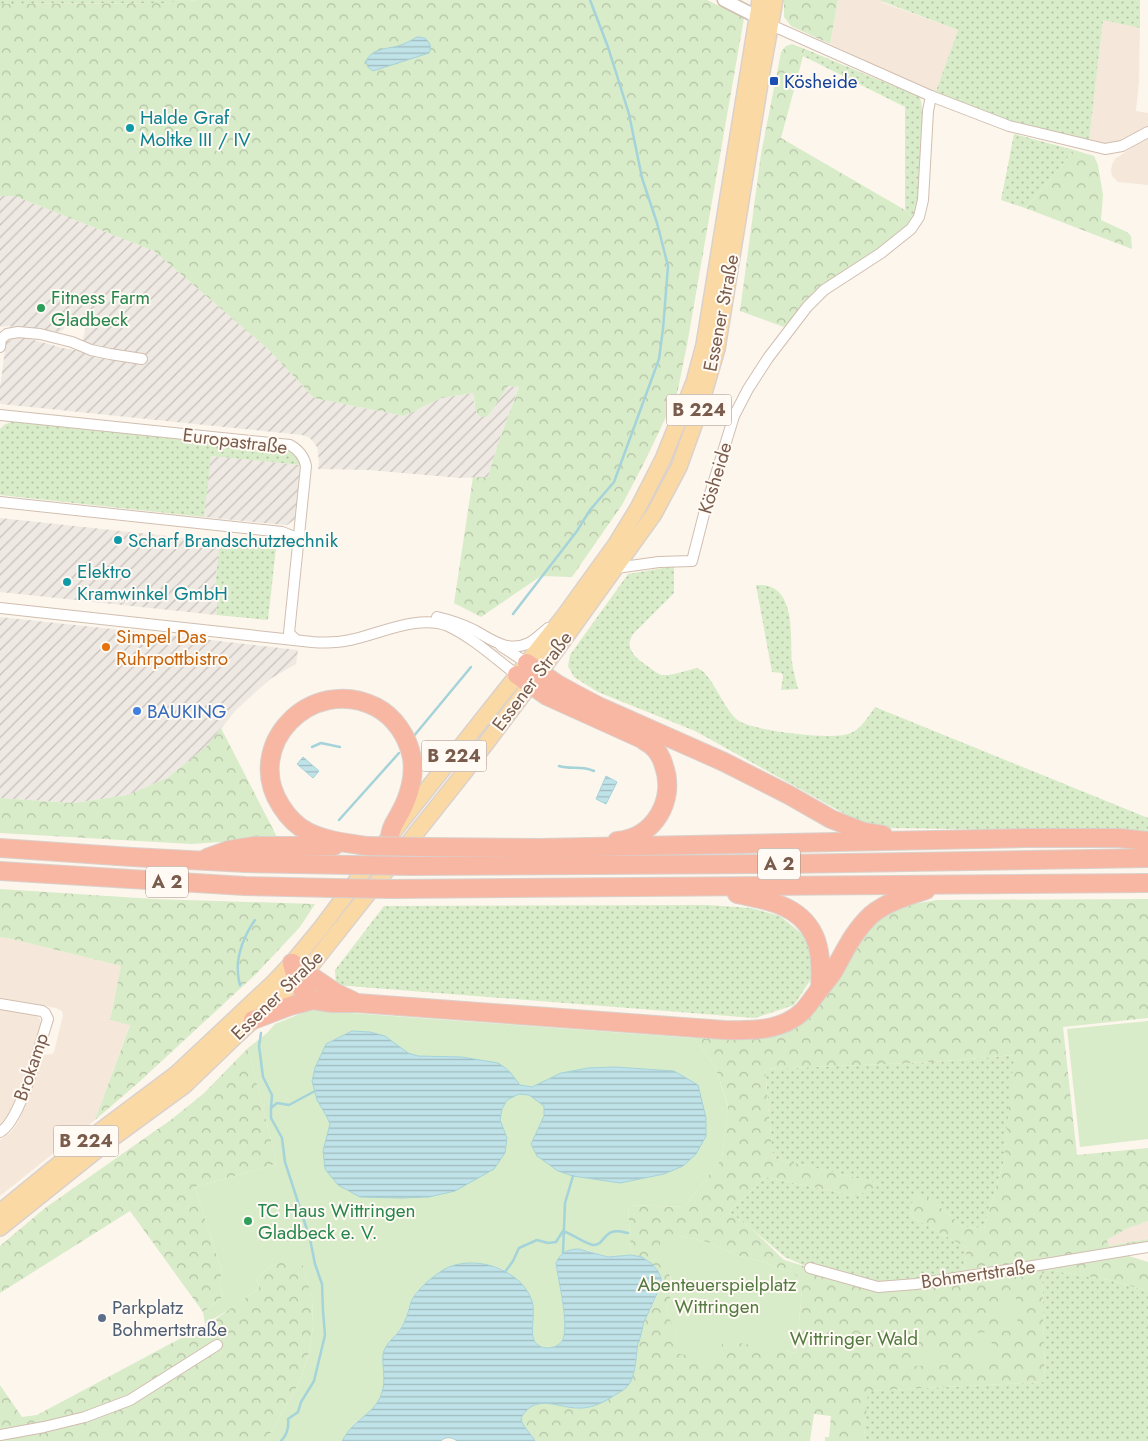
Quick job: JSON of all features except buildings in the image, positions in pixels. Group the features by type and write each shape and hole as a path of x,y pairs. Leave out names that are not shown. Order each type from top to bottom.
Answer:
{"highway":[{"path":"529,674 557,684 600,707 724,762 790,795 831,819 864,832 915,841"},
{"path":"529,674 547,696 642,739 652,746 663,764 668,784 664,807 659,817 650,827 636,836 622,841 548,843 540,848"},
{"path":"367,846 329,839 307,831 295,824 286,814 274,793 271,783 270,764 279,735 285,726 301,711 320,701 341,698 369,704 384,712 405,737 412,759 410,788 407,800 392,825 390,836"},
{"path":"199,860 229,850 254,846 540,848 1025,838 1119,838 1148,841"},
{"name":"A 2","path":"0,848 199,860 411,866 775,864 1148,858"},
{"name":"A 2","path":"0,870 245,886 392,889 710,888 1148,883"},
{"path":"298,972 306,995 314,1000 332,1003 357,1002 724,1030 751,1030 772,1027 788,1022 802,1012 832,973 851,938 870,916 880,908 896,900 941,884"},
{"path":"710,888 773,903 792,911 805,922 814,934 820,950 820,990"},
{"path":"298,972 357,1002"},
{"path":"253,1020 290,1006 314,1000"}],"main road":[{"name":"Essener Straße","path":"0,1228 106,1143 184,1086 253,1020 298,972 463,774 529,674 564,616 600,569 616,544 638,508 663,460 694,382 706,335 760,0"},
{"name":"Essener Straße","path":"0,1212 88,1140 176,1074 274,982 298,972 321,928 390,836 529,674 616,568 654,514 679,467 697,418 717,349 775,0"}],"street":[{"path":"724,0 757,18 931,96 1009,126 1105,149 1122,146 1148,132"},
{"name":"Kösheide","path":"616,568 692,560 705,510 734,416 748,389 768,358 807,308 824,290 881,253 911,229 919,217 923,200 928,112 931,96"},
{"path":"0,347 1,339 7,334 18,332 40,334 72,342 91,350 142,359"},
{"name":"Europastraße","path":"0,415 290,445 298,450 304,458 306,466 289,633 296,640"},
{"path":"0,502 280,532 292,536 298,546"},
{"path":"0,608 329,643 348,641 413,623 430,622 446,626 529,674"},
{"path":"496,643 511,647 529,643 564,616"},
{"path":"391,630 413,619 434,617 451,620 474,630 496,643 529,674"},
{"name":"Brokamp","path":"0,1004 42,1011 48,1019 28,1083 6,1129 0,1132"},
{"name":"Bohmertstraße","path":"810,1268 878,1287 916,1284 1148,1247"},
{"path":"0,1435 85,1417 130,1400 217,1345"}],"shaded area":[{"path":"838,0 881,0 881,2 958,30 935,94 830,44"},
{"path":"1103,19 1140,28 1139,81 1136,111 1148,113 1148,129 1113,145 1089,141"},
{"path":"1148,139 1148,185 1118,182 1112,176 1111,171 1115,159"},
{"path":"0,196 14,196 154,251 268,349 314,398 404,416 441,398 473,393 474,404 488,416 508,386 519,387 488,477 460,478 369,470 318,469 317,447 310,438 302,435 1,404 0,388 6,342 14,338 23,337 81,351 87,318 66,314 64,329 60,332 7,326 0,327"},
{"path":"210,456 301,465 294,520 284,525 204,517"},
{"path":"0,518 223,542 219,549 215,586 218,594 216,615 0,592"},
{"path":"0,617 298,650 296,664 270,679 236,710 206,747 167,778 128,795 73,803 0,798"},
{"path":"0,937 121,966 110,1020 130,1024 95,1120 0,1196 0,1140 10,1133 18,1122 44,1055 54,1052 63,1015 62,1011 56,1008 0,998"},
{"path":"0,1009 35,1015 40,1019 41,1025 20,1088 7,1118 0,1126"},
{"path":"1148,1221 1148,1239 1109,1246 1107,1240 1126,1229"}],"green space":[{"path":"0,0 198,0 167,3 0,4"},
{"path":"198,0 707,0 744,18 677,394 622,505 572,577 541,576 481,617 454,603 473,477 488,477 519,387 508,386 488,416 481,417 476,412 473,393 441,398 404,416 314,398 268,349 154,251 14,196 0,196 0,4 164,3"},
{"path":"784,0 838,0 830,44 791,26 784,17"},
{"path":"881,0 1140,0 1140,28 1103,20 1089,141 1014,123 935,94 958,30"},
{"path":"792,44 805,49 781,138 905,210 914,219 905,230 865,259 821,286 784,327 740,311 761,154 781,52 786,46"},
{"path":"805,49 920,97 923,123 919,204 914,219 905,210 905,107 803,56"},
{"path":"1014,134 1074,150 1025,208 1001,200"},
{"path":"1074,150 1094,156 1098,165 1103,195 1101,220 1127,232 1131,236 1132,249 1025,208"},
{"path":"13,421 286,450 299,460 301,465 211,456 204,517 0,495 0,429"},
{"path":"223,542 276,548 268,620 216,615 218,594 215,586 219,549"},
{"path":"674,566 674,593 634,633 630,644 632,653 660,674 671,675 697,668 702,671 708,676 733,716 739,721 760,728 793,734 839,736 857,730 875,707 1148,818 1148,832 887,828 871,825 856,820 695,731 598,692 574,677 568,666 570,655 628,574"},
{"path":"756,585 769,586 779,592 785,601 791,625 792,662 798,689 781,690 782,673 772,672"},
{"path":"221,728 277,837 191,844 0,833 0,798 73,803 128,795 167,778 206,747"},
{"path":"0,889 154,899 315,904 300,927 256,974 95,1120 130,1025 110,1020 121,966 0,937"},
{"name":"Wittringer Wald","path":"1148,899 1148,1018 1063,1027 1077,1155 1148,1148 1148,1221 1126,1229 1107,1240 1109,1246 1148,1239 1148,1245 1129,1256 1148,1262 1148,1291 1109,1280 1042,1269 1045,1382 868,1391 864,1441 825,1441 825,1437 829,1437 831,1416 814,1414 810,1441 535,1441 521,1418 534,1405 542,1403 576,1408 591,1407 609,1399 630,1384 635,1367 638,1342 644,1322 658,1293 660,1278 659,1272 651,1263 631,1255 628,1205 684,1207 722,1158 728,1106 715,1066 694,1038 755,1039 780,1034 806,1019 823,1001 856,942 875,921 900,906 937,900","holes":["1014,1055 1004,1160 984,1228 964,1227 915,1189 910,1216 967,1248 962,1277 878,1287 840,1277 784,1260 753,1230 729,1212 765,1177 856,1196 882,1184 773,1158 765,1069 934,1062","678,1236 713,1244 736,1255 792,1272 802,1291 796,1353 722,1339 672,1352 677,1331 666,1313 670,1299 671,1280 663,1260"]},
{"path":"707,905 751,908 780,916 811,941 815,973 794,1005 755,1018 336,985 335,970 384,906"},
{"path":"310,1010 694,1038 715,1066 728,1107 722,1158 684,1207 628,1205 631,1255 608,1257 586,1250 556,1263 564,1315 563,1335 561,1342 557,1346 548,1348 535,1342 531,1302 510,1274 487,1265 468,1264 451,1267 430,1279 413,1297 406,1319 385,1350 383,1359 384,1378 380,1398 370,1411 353,1425 342,1441 266,1441 300,1381 309,1353 313,1326 312,1298 300,1256 271,1266 257,1278 259,1288 205,1324 203,1312 223,1297 219,1283 222,1272 195,1187 277,1164 248,1048 275,1024"},
{"path":"1148,1021 1148,1139 1080,1147 1067,1029"},
{"path":"248,1048 277,1164 195,1187 222,1272 219,1283 223,1297 203,1312 130,1211 0,1293 0,1246 45,1208 172,1119 203,1094"},
{"path":"1015,1055 1004,1160 984,1228 964,1227 935,1203 915,1190 910,1216 967,1248 962,1277 878,1287 810,1268 785,1257 729,1212 765,1177 856,1196 881,1184 773,1158 765,1069 934,1062"},
{"name":"Abenteuerspielplatz Wittringen","path":"678,1236 713,1244 736,1255 792,1272 801,1280 802,1291 796,1353 723,1340 717,1362 671,1352 677,1331 666,1313 670,1296 671,1278 661,1257 659,1246 666,1239"},
{"path":"300,1255 312,1298 313,1326 309,1353 300,1381 266,1441 0,1441 0,1385 22,1417 37,1415 213,1321 259,1288 257,1278 271,1266"},
{"path":"1042,1269 1109,1280 1148,1291 1148,1441 864,1441 867,1391 1045,1382"},
{"path":"1016,1298 1018,1330 1001,1331 999,1299"},
{"path":"991,1332 993,1364 976,1365 974,1333"},
{"path":"945,1351 946,1365 914,1366 913,1352"}],"water":[{"path":"417,37 425,38 428,41 430,46 429,53 373,71 368,67 366,62 371,54 401,45"},
{"path":"303,757 319,771 313,778 297,764"},
{"path":"606,776 617,782 606,804 596,799"},
{"path":"352,1031 370,1032 385,1036 408,1053 418,1056 462,1057 498,1063 510,1072 520,1085 532,1087 561,1073 588,1068 615,1067 674,1071 698,1085 706,1118 706,1136 696,1154 683,1166 664,1174 620,1183 573,1176 558,1171 537,1156 531,1144 544,1116 544,1106 529,1095 519,1094 507,1100 502,1109 500,1120 507,1138 505,1153 494,1169 455,1191 429,1197 360,1197 338,1185 325,1169 323,1151 330,1124 317,1100 312,1081 315,1068 326,1044"},
{"path":"579,1249 608,1257 631,1255 642,1257 652,1264 661,1278 661,1285 644,1322 638,1342 632,1379 619,1393 596,1405 583,1408 541,1403 534,1405 521,1418 535,1441 457,1441 445,1438 441,1441 342,1441 380,1398 384,1383 384,1350 402,1327 413,1298 430,1280 443,1270 455,1265 468,1263 494,1267 507,1272 526,1289 532,1301 533,1338 535,1342 542,1347 551,1348 562,1341 565,1325 556,1263 565,1252"}],"waterway":[{"path":"513,614 577,531 590,510 614,482 659,359 663,329 668,266 657,223 642,178 629,114 608,47 590,0"},
{"path":"413,737 471,667"},
{"path":"312,747 321,743 340,747"},
{"path":"339,820 399,753"},
{"path":"559,766 585,768 594,771"},
{"path":"240,985 238,959 245,938 255,920"},
{"path":"261,1033 259,1046 263,1077 272,1095 271,1108"},
{"path":"281,1441 287,1431 288,1419 298,1412 301,1402 314,1381 325,1335 322,1284 315,1264 310,1239 285,1162 282,1138 271,1118 271,1108 277,1103 289,1105 315,1091"},
{"path":"563,1253 565,1203 573,1176"},
{"path":"505,1272 519,1248 537,1240 548,1243 556,1242 563,1231 593,1245 599,1244 609,1233 618,1231 628,1233"}],"place":[{"name":"Kösheide","path":"774,81"},
{"name":"Halde Graf Moltke III / IV","path":"130,128"},
{"name":"Fitness Farm Gladbeck","path":"41,308"},
{"name":"Scharf Brandschutztechnik","path":"118,540"},
{"name":"Elektro Kramwinkel GmbH","path":"67,582"},
{"name":"Simpel Das Ruhrpottbistro","path":"106,647"},
{"name":"BAUKING","path":"137,711"},
{"name":"TC Haus Wittringen Gladbeck e. V.","path":"248,1221"},
{"name":"Parkplatz Bohmertstraße","path":"102,1318"}]}
